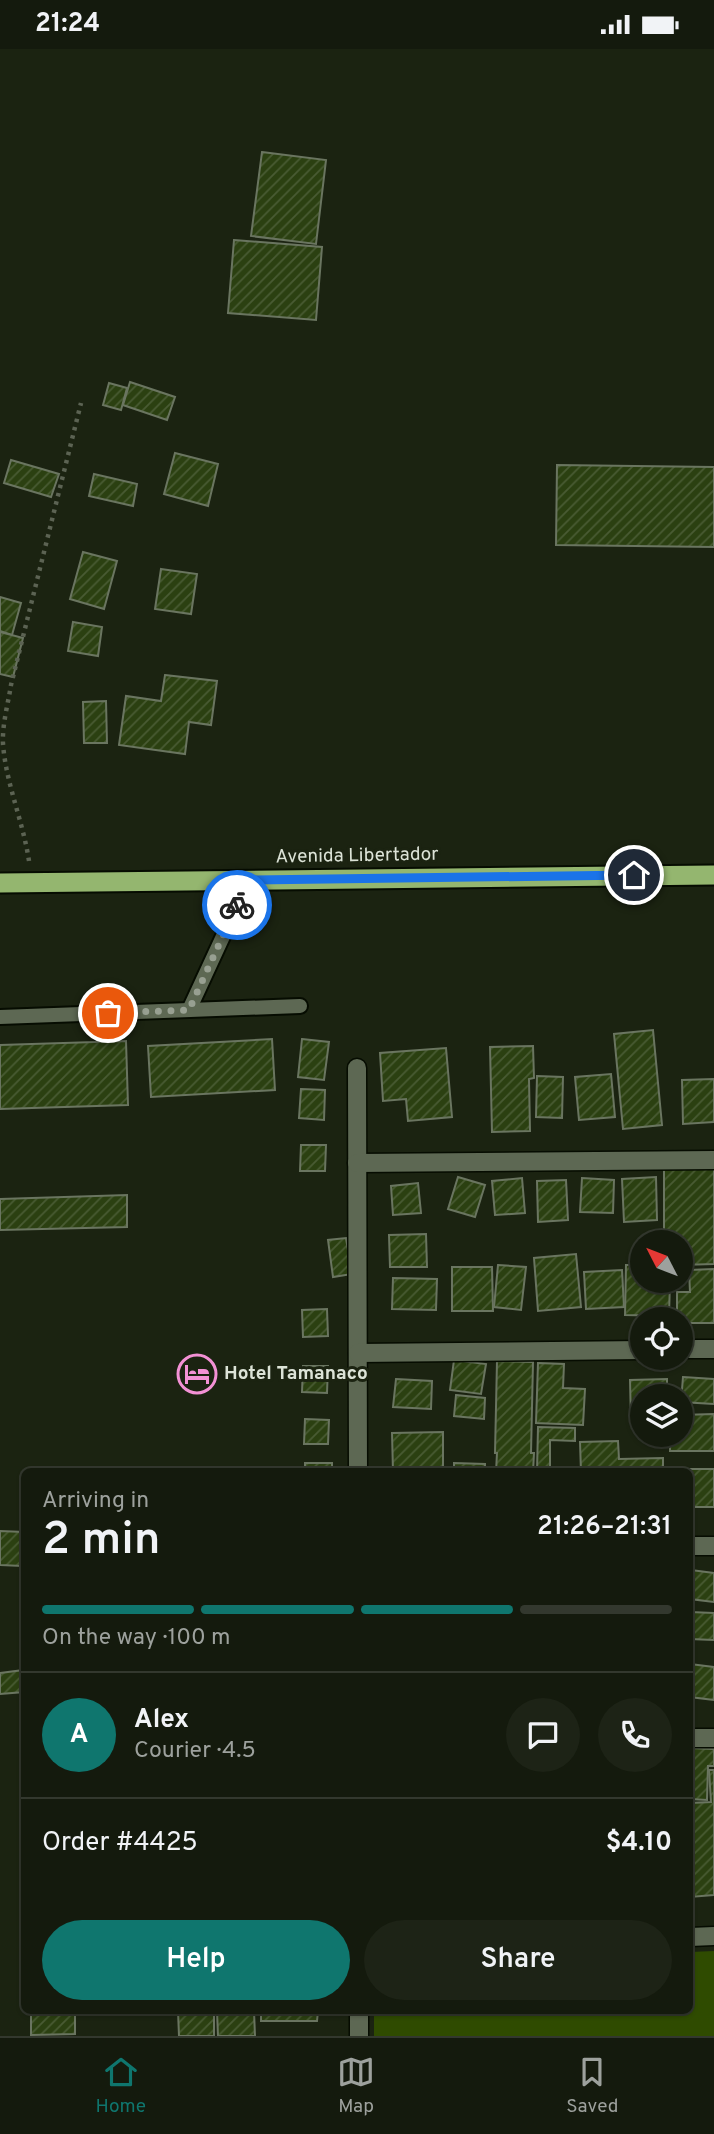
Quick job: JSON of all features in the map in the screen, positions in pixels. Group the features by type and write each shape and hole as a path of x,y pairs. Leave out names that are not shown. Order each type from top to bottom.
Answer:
{"highway":[{"name":"Avenida Libertador","path":"0,883 714,874"}],"street":[{"path":"357,1068 358,1468"},
{"path":"357,1163 714,1160"},
{"path":"693,1349 714,1349"},
{"path":"358,1353 630,1350"},
{"path":"693,1546 714,1546"},
{"path":"693,1738 714,1738"},
{"path":"693,1937 714,1936"},
{"path":"359,2014 359,2036"}],"lane":[{"path":"189,1010 249,880"},
{"path":"0,1017 300,1006"}],"path":[{"path":"32,882 25,837 8,772 3,743 4,729 11,685 81,403"}],"green space":[{"path":"714,1951 714,2036 374,2036 374,2014 693,2014 693,1952"}],"building":[{"path":"262,152 326,160 316,244 251,236"},
{"path":"234,240 322,247 316,320 228,313"},
{"path":"130,382 175,397 167,420 123,405"},
{"path":"109,383 127,388 121,410 103,405"},
{"path":"175,453 218,464 208,506 164,494"},
{"path":"11,460 59,474 51,497 4,483"},
{"path":"557,465 714,467 714,547 556,545"},
{"path":"94,474 137,484 133,506 89,496"},
{"path":"83,552 117,561 104,609 70,599"},
{"path":"161,569 197,574 191,614 155,609"},
{"path":"0,597 21,603 12,635 0,631"},
{"path":"73,622 102,627 98,656 68,651"},
{"path":"0,632 23,638 13,677 0,674"},
{"path":"165,675 217,681 211,725 189,722 185,754 119,745 126,696 161,701"},
{"path":"106,701 107,743 84,743 83,702"},
{"path":"653,1030 662,1125 623,1129 614,1034"},
{"path":"272,1039 275,1090 151,1097 148,1046"},
{"path":"302,1039 329,1042 324,1080 298,1077"},
{"path":"126,1041 128,1105 0,1109 0,1045"},
{"path":"533,1046 534,1078 529,1079 530,1131 492,1132 490,1047"},
{"path":"446,1048 452,1117 408,1121 406,1099 383,1101 380,1053"},
{"path":"611,1074 615,1117 579,1120 575,1077"},
{"path":"537,1076 563,1077 562,1118 536,1117"},
{"path":"714,1079 714,1122 683,1124 682,1080"},
{"path":"301,1089 325,1090 324,1120 299,1118"},
{"path":"301,1145 326,1145 325,1171 300,1171"},
{"path":"664,1168 714,1168 714,1264 693,1265 693,1230 664,1230"},
{"path":"458,1177 485,1185 475,1217 448,1209"},
{"path":"656,1177 657,1220 624,1222 622,1179"},
{"path":"522,1178 525,1213 495,1215 492,1181"},
{"path":"582,1178 614,1180 613,1213 580,1212"},
{"path":"566,1180 568,1220 538,1222 537,1181"},
{"path":"418,1183 421,1213 393,1215 391,1186"},
{"path":"127,1195 127,1227 0,1230 0,1199"},
{"path":"426,1234 427,1267 390,1267 389,1235"},
{"path":"346,1238 352,1274 333,1277 328,1240"},
{"path":"576,1254 581,1307 538,1311 534,1258"},
{"path":"498,1265 526,1267 521,1310 494,1307"},
{"path":"626,1265 630,1265 630,1293 670,1293 669,1307 630,1307 630,1315 625,1315"},
{"path":"452,1267 492,1267 493,1311 452,1311"},
{"path":"714,1269 714,1323 693,1323 693,1307 677,1307 677,1293 693,1293 693,1270"},
{"path":"622,1270 624,1307 586,1309 584,1272"},
{"path":"393,1278 437,1279 436,1310 392,1309"},
{"path":"327,1309 328,1336 303,1337 302,1310"},
{"path":"454,1360 486,1364 481,1394 450,1390"},
{"path":"497,1361 533,1362 531,1453 534,1453 533,1468 496,1468"},
{"path":"538,1363 564,1364 563,1388 585,1389 583,1425 536,1423"},
{"path":"303,1366 328,1366 327,1393 302,1392"},
{"path":"683,1377 714,1379 714,1404 693,1403 693,1384 682,1384"},
{"path":"396,1379 432,1381 431,1409 393,1407"},
{"path":"667,1379 667,1384 630,1384 630,1380"},
{"path":"456,1395 485,1398 484,1419 454,1416"},
{"path":"714,1414 714,1451 670,1451 670,1447 693,1447 693,1415"},
{"path":"305,1419 329,1420 328,1444 304,1444"},
{"path":"538,1427 575,1428 575,1441 550,1440 550,1468 537,1468"},
{"path":"443,1432 443,1468 393,1468 392,1433"},
{"path":"618,1441 619,1459 663,1458 663,1468 581,1468 580,1442"},
{"path":"305,1463 332,1463 332,1468 305,1468"},
{"path":"454,1463 485,1464 485,1468 454,1468"},
{"path":"693,1469 714,1469 714,1507 693,1507"},
{"path":"0,1531 21,1532 21,1566 0,1565"},
{"path":"693,1570 714,1573 714,1602 693,1599"},
{"path":"693,1612 714,1613 714,1640 693,1639"},
{"path":"693,1664 714,1667 714,1700 693,1697"},
{"path":"21,1670 21,1692 0,1694 0,1673"},
{"path":"693,1748 714,1749 714,1766 708,1766 707,1800 693,1799"},
{"path":"709,1770 714,1770 714,1895 693,1897 693,1803 711,1802"},
{"path":"31,2014 75,2014 75,2034 31,2035"},
{"path":"178,2014 214,2014 214,2036 179,2036"},
{"path":"217,2014 254,2014 255,2036 218,2036"},
{"path":"261,2014 318,2014 317,2021 261,2021"}],"way so far":[{"path":"108,1013 189,1010 237,905"}],"place":[{"name":"Hotel Tamanaco","path":"197,1374"}],"route":[{"path":"237,905 249,880 634,875"}]}
